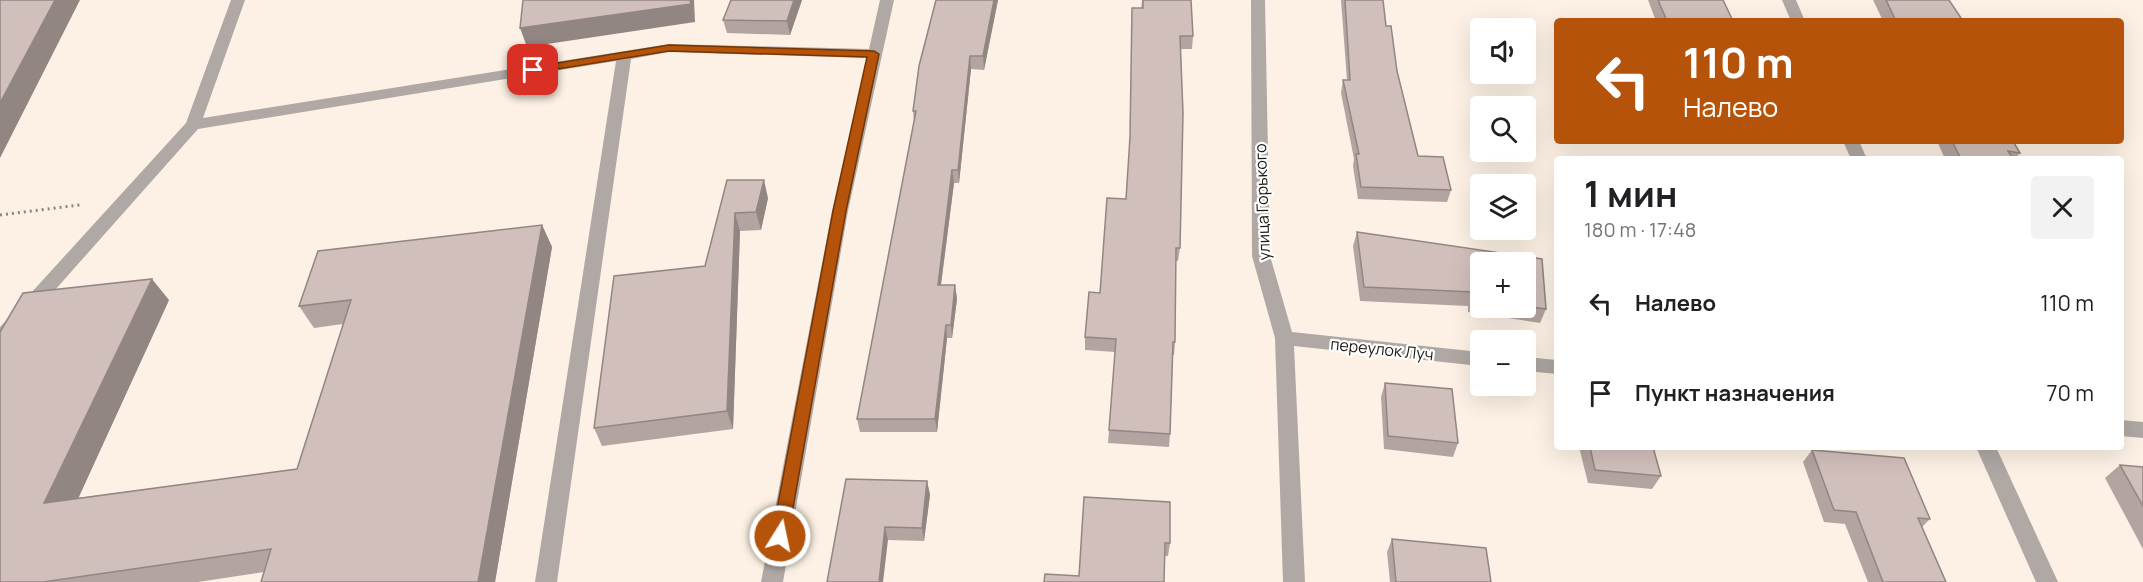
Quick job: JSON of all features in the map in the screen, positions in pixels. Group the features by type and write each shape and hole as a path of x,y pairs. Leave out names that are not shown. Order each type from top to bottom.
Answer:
{"street":[{"path":"0,339 193,125 238,0"},
{"path":"772,582 840,211 887,0"},
{"name":"улица Горького","path":"1258,0 1261,256 1284,338 1294,582"},
{"path":"1789,0 1797,18"},
{"path":"193,125 669,48 874,54"},
{"path":"546,582 624,55"},
{"name":"переулок Луч","path":"1284,338 1470,358"},
{"path":"1536,365 1554,367"},
{"path":"2124,428 2143,430"},
{"path":"1987,450 2047,582"}],"path":[{"path":"0,215 126,200"}],"building":[{"path":"0,0 55,0 0,103"},
{"path":"523,0 690,0 691,4 520,28"},
{"path":"731,0 794,0 787,21 723,20"},
{"path":"936,0 994,0 983,56 970,56 958,170 952,170 938,285 955,285 951,325 946,325 935,419 857,419 916,111 913,111 919,66"},
{"path":"1143,0 1191,0 1193,36 1180,36 1183,113 1180,248 1176,248 1175,342 1173,342 1170,434 1109,430 1116,339 1085,337 1089,292 1100,293 1107,198 1126,199 1130,137 1132,8 1143,8"},
{"path":"1345,0 1383,0 1386,26 1391,26 1397,71 1418,156 1443,157 1451,190 1361,187 1356,154 1359,154 1343,80 1350,80"},
{"path":"1658,0 1723,0 1732,18 1666,18"},
{"path":"1886,0 1949,0 1961,18 1895,18"},
{"path":"1954,144 2015,144 2020,153 2008,151 2011,156 1960,156"},
{"path":"727,180 764,180 756,212 735,213 727,411 594,428 614,276 705,266"},
{"path":"542,225 478,582 261,582 271,549 43,582 0,582 0,332 23,293 152,279 44,503 297,469 351,300 299,306 318,251"},
{"path":"1357,232 1494,252 1470,252 1470,292 1364,287"},
{"path":"1536,258 1542,259 1546,309 1536,308"},
{"path":"1385,383 1452,389 1458,443 1388,436"},
{"path":"1591,450 1654,450 1661,476 1595,470"},
{"path":"1812,450 1904,458 1930,519 1918,518 1946,582 1883,582 1856,512 1834,510"},
{"path":"2120,465 2143,467 2143,506"},
{"path":"846,479 927,481 922,528 885,527 879,582 827,582"},
{"path":"1084,497 1170,502 1170,543 1165,543 1164,582 1044,582 1045,574 1079,576"},
{"path":"1392,539 1486,548 1491,582 1396,582"}],"route":[{"path":"533,70 669,48 874,54 840,211 780,536"}]}
